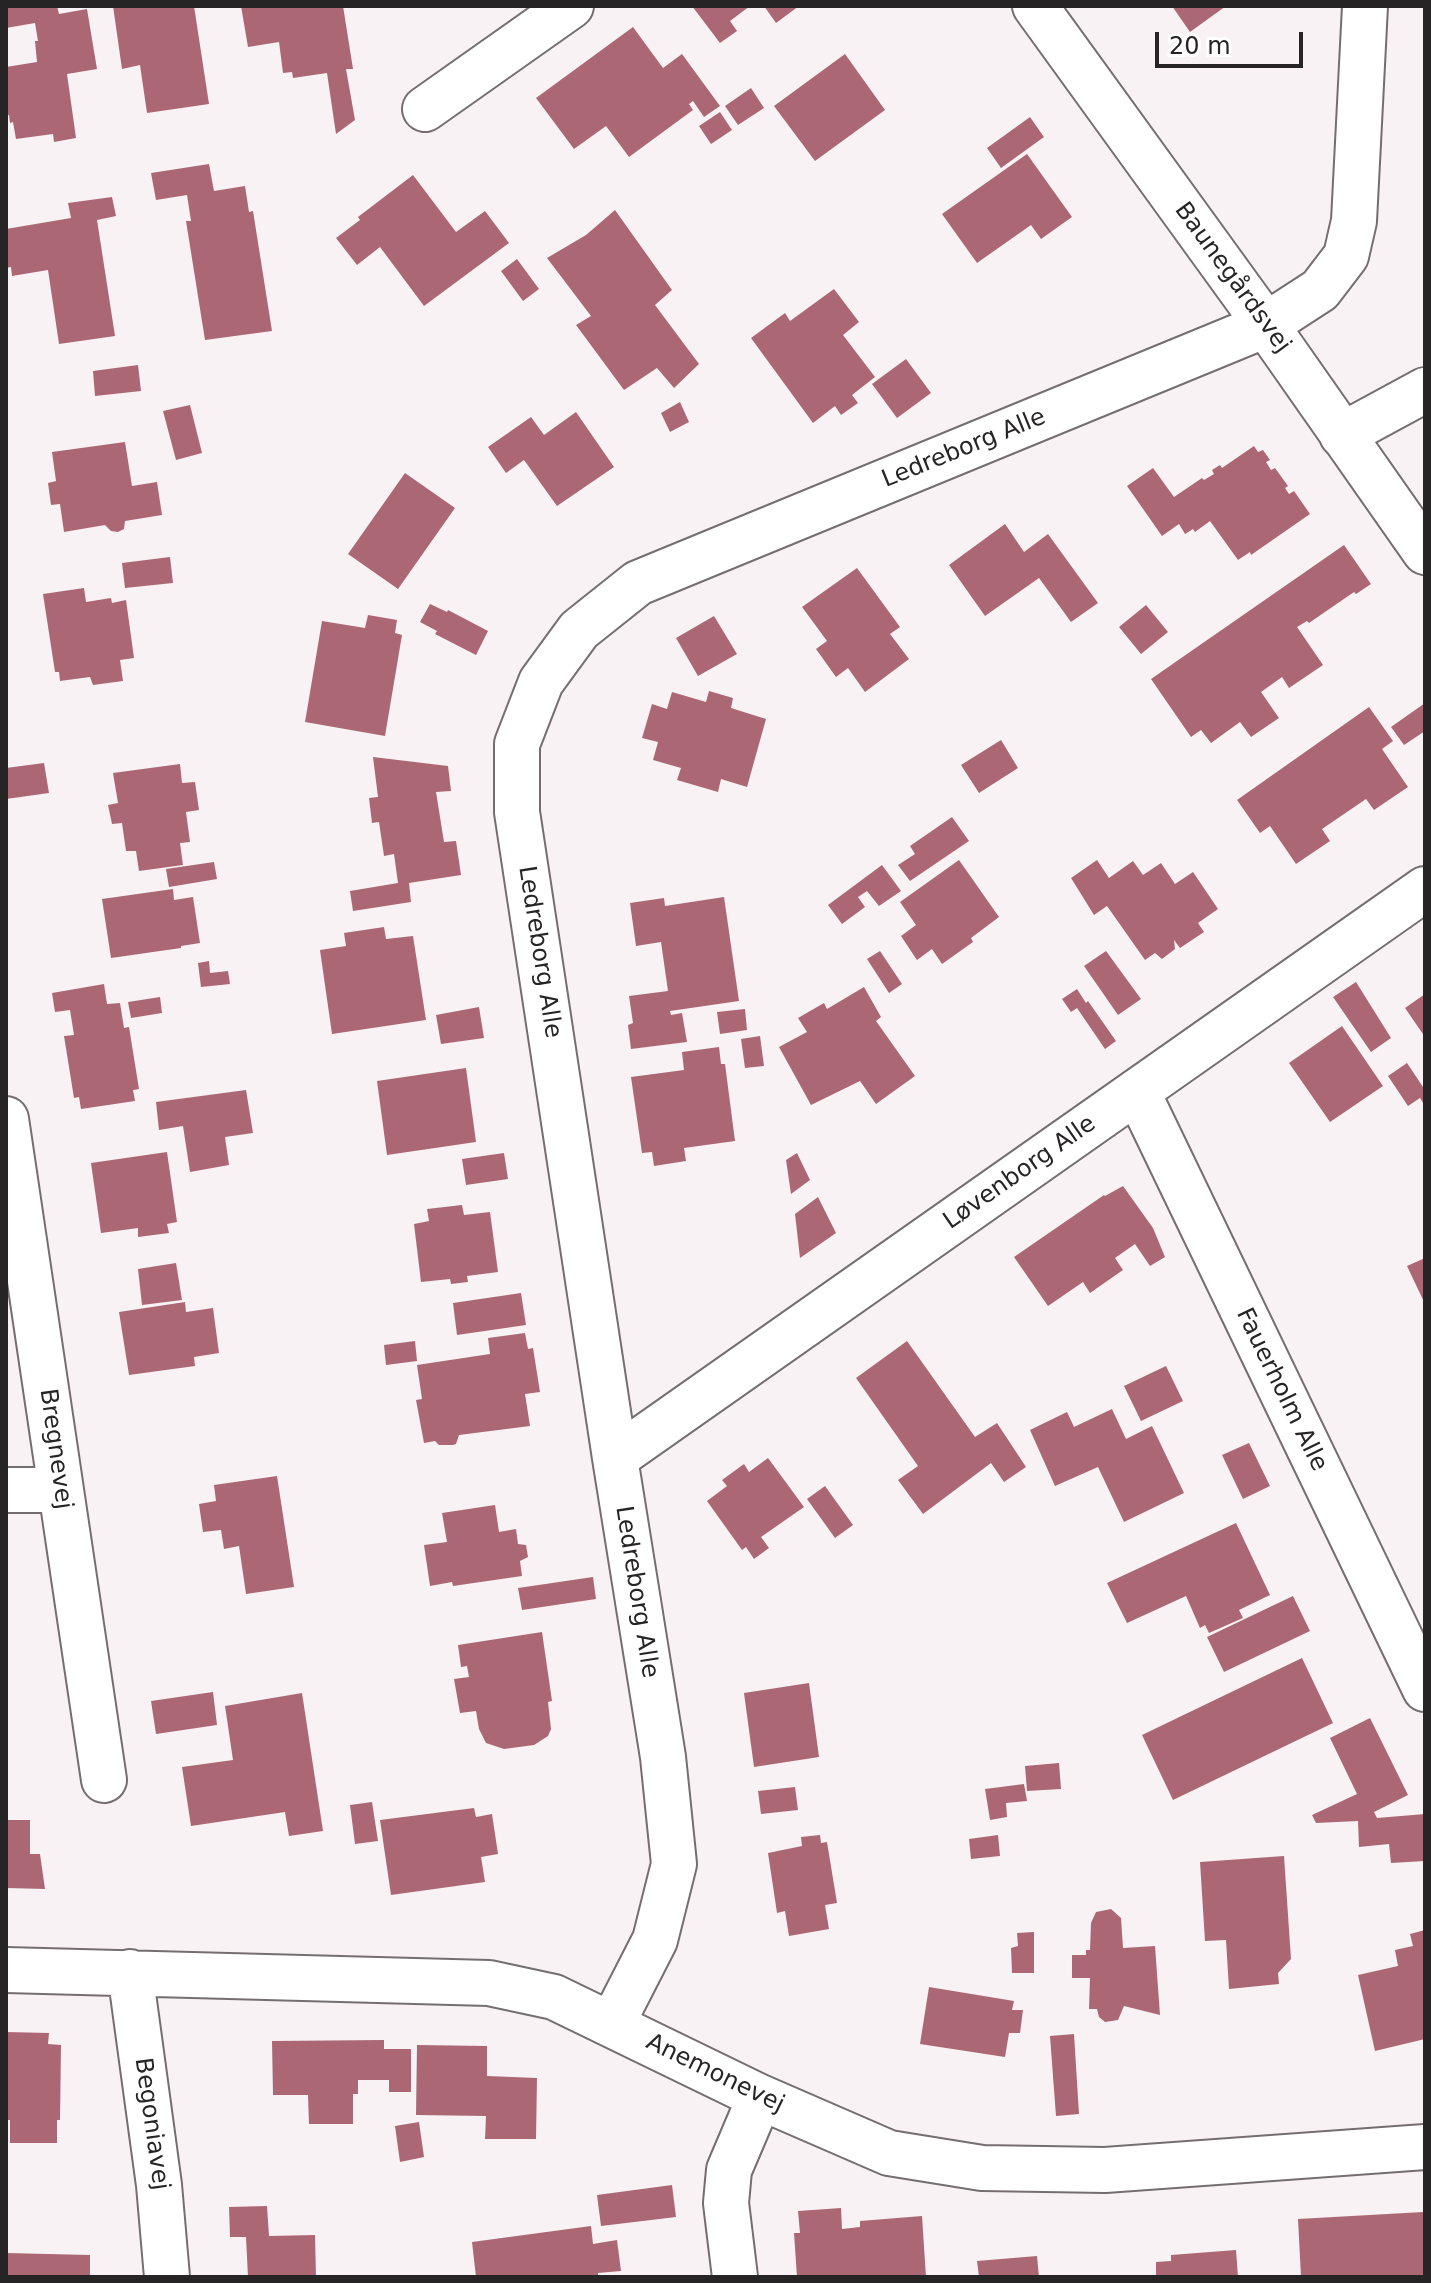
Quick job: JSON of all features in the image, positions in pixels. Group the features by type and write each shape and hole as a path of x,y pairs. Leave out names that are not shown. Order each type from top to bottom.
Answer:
{"street":[{"path":"425,109 571,6"},
{"name":"Baunegårdsvej","path":"1035,6 1266,325 1425,552"},
{"name":"Ledreborg Alle","path":"612,2024 655,1940 674,1864 663,1757 517,812 517,744 541,682 579,630 638,583 1266,325 1320,290 1346,256 1354,221 1365,6"},
{"path":"1342,435 1425,390"},
{"name":"Løvenborg Alle","path":"615,1458 1425,889"},
{"name":"Fauerholm Alle","path":"1137,1091 1425,1689"},
{"name":"Bregnevej","path":"6,1119 104,1780"},
{"path":"6,1490 61,1490"},
{"name":"Anemonevej","path":"6,1970 489,1983 554,1997 760,2097 889,2153 982,2168 1105,2170 1425,2147"},
{"name":"Begoniavej","path":"130,1972 159,2185 167,2277"},
{"path":"735,2277 726,2203 729,2170 760,2097"}],"building":[{"path":"6,6 57,6 59,14 87,9 97,69 67,74 76,138 54,142 53,134 16,139 13,122 10,123 9,115 6,115 6,67 37,62 35,41 38,41 35,23 6,28"},
{"path":"113,6 194,6 209,104 147,113 140,65 122,69"},
{"path":"241,6 343,6 353,69 346,69 355,120 336,134 327,73 293,78 292,72 283,73 279,42 248,47"},
{"path":"692,6 750,6 730,21 737,31 720,43"},
{"path":"764,6 799,6 776,23"},
{"path":"1172,6 1226,6 1190,32"},
{"path":"633,27 663,68 682,54 720,106 704,117 693,101 689,104 693,110 629,157 606,126 574,149 536,98"},
{"path":"845,54 885,110 815,161 774,106"},
{"path":"751,88 764,108 738,125 725,106"},
{"path":"720,112 732,130 711,144 699,126"},
{"path":"1030,117 1044,137 1001,168 987,148"},
{"path":"1027,154 1072,217 1041,239 1031,225 977,263 942,214"},
{"path":"209,164 214,191 245,186 249,212 253,211 272,331 205,340 186,221 191,221 187,195 156,200 151,173"},
{"path":"413,175 456,232 485,211 509,243 424,306 380,247 357,265 336,238"},
{"path":"112,197 116,216 97,220 115,336 59,344 48,270 12,276 11,267 6,268 6,229 71,218 68,203"},
{"path":"615,210 672,290 655,305 699,364 674,388 657,368 624,390 576,325 591,316 547,258 586,235"},
{"path":"517,259 539,289 523,301 501,271"},
{"path":"834,289 859,322 843,335 875,377 852,395 858,403 841,415 835,406 813,423 751,338 785,313 790,321"},
{"path":"906,359 931,393 897,418 872,384"},
{"path":"138,365 141,391 95,396 93,371"},
{"path":"680,402 689,422 670,432 661,413"},
{"path":"190,405 202,453 176,460 163,411"},
{"path":"576,412 614,467 557,506 524,460 506,473 488,447 531,417 544,435"},
{"path":"125,442 132,486 157,482 162,515 125,521 124,529 118,532 111,531 105,525 64,532 60,504 51,505 48,483 56,481 52,452"},
{"path":"1254,446 1258,452 1263,450 1270,460 1266,462 1271,470 1275,468 1288,486 1285,488 1289,494 1294,491 1310,514 1251,555 1250,552 1238,560 1210,521 1195,532 1193,529 1185,534 1179,524 1162,536 1127,486 1153,468 1174,497"},
{"path":"405,473 455,508 398,589 348,554"},
{"path":"1005,524 1024,552 1048,534 1098,603 1071,622 1039,578 985,616 949,565"},
{"path":"1344,545 1371,584 1309,623 1307,621 1297,627 1323,665 1289,688 1282,677 1261,692 1279,718 1251,737 1240,722 1211,743 1201,730 1191,737 1151,679"},
{"path":"170,557 173,583 125,588 122,563"},
{"path":"857,568 900,627 890,634 909,659 865,692 848,668 836,677 816,649 827,641 802,607"},
{"path":"84,588 86,602 111,598 112,603 126,600 134,658 120,660 123,681 93,685 90,677 60,681 59,672 55,672 43,594"},
{"path":"430,604 488,631 476,655 435,634 437,631 420,622"},
{"path":"1146,605 1168,632 1141,654 1119,627"},
{"path":"368,615 397,620 395,633 402,635 385,736 305,722 322,621 365,628"},
{"path":"714,616 737,654 698,676 676,638"},
{"path":"709,691 733,698 731,708 766,719 747,787 721,779 718,792 677,780 681,768 653,760 658,742 642,738 652,704 667,709 672,692 706,702"},
{"path":"1425,703 1425,731 1404,745 1391,727"},
{"path":"1369,707 1393,741 1382,749 1408,787 1374,810 1366,799 1322,829 1330,841 1296,864 1270,826 1260,833 1237,800"},
{"path":"1001,740 1018,768 979,793 961,765"},
{"path":"373,757 448,766 451,791 436,792 444,842 456,841 461,875 409,883 411,902 353,911 350,891 398,883 394,854 384,856 379,822 372,823 369,798 378,797"},
{"path":"44,763 49,793 6,799 6,768"},
{"path":"180,764 182,783 195,782 199,810 186,812 190,842 180,843 183,865 139,871 136,851 126,851 122,823 112,824 108,805 118,803 113,773"},
{"path":"952,817 969,841 910,881 898,865 915,854 910,846"},
{"path":"959,860 999,917 971,938 973,942 942,964 932,949 917,960 901,936 916,925 900,902"},
{"path":"1097,860 1109,878 1133,861 1143,875 1161,863 1175,884 1193,872 1218,909 1198,923 1204,932 1180,948 1174,940 1175,949 1162,959 1155,953 1145,960 1107,906 1094,915 1071,878"},
{"path":"214,862 217,879 169,887 166,869"},
{"path":"882,865 901,891 879,906 867,891 858,897 865,907 842,924 828,905"},
{"path":"173,889 174,900 193,897 200,943 111,958 102,899"},
{"path":"724,897 739,1001 670,1011 671,1015 682,1013 687,1042 631,1049 628,1025 633,1023 629,996 668,991 661,942 636,946 630,903 664,898 665,906"},
{"path":"384,927 386,939 413,936 426,1020 332,1034 320,950 346,946 344,933"},
{"path":"880,951 902,984 889,993 867,959"},
{"path":"1106,951 1141,999 1118,1015 1084,966"},
{"path":"209,961 210,973 228,971 230,984 201,987 198,963"},
{"path":"1356,982 1391,1038 1371,1052 1333,997"},
{"path":"104,984 107,1004 120,1003 124,1028 129,1027 139,1089 133,1090 135,1101 81,1109 79,1097 74,1098 64,1036 74,1035 70,1010 55,1012 52,993"},
{"path":"864,987 881,1017 876,1021 915,1076 876,1104 860,1081 811,1105 779,1047 807,1032 798,1018 824,1003 827,1009"},
{"path":"1077,989 1116,1041 1105,1049 1077,1008 1071,1012 1062,999"},
{"path":"1425,994 1425,1037 1405,1008"},
{"path":"160,997 162,1013 131,1018 128,1002"},
{"path":"479,1007 484,1038 441,1044 436,1015"},
{"path":"745,1009 747,1030 720,1034 717,1012"},
{"path":"1342,1026 1383,1086 1330,1122 1289,1063"},
{"path":"760,1036 764,1066 745,1068 741,1039"},
{"path":"719,1047 721,1064 725,1064 735,1141 684,1148 686,1161 654,1166 652,1152 642,1153 631,1077 684,1070 682,1052"},
{"path":"1407,1063 1425,1090 1425,1106 1420,1098 1408,1106 1388,1076"},
{"path":"466,1068 476,1142 387,1155 377,1081"},
{"path":"246,1090 253,1133 225,1137 229,1165 190,1172 183,1126 159,1130 156,1102"},
{"path":"167,1152 177,1222 167,1224 169,1233 138,1237 138,1228 101,1233 91,1163"},
{"path":"504,1153 508,1179 466,1185 462,1159"},
{"path":"797,1153 810,1180 791,1194 786,1160"},
{"path":"1123,1186 1153,1228 1165,1257 1150,1266 1135,1244 1115,1258 1123,1270 1090,1293 1083,1282 1048,1306 1014,1257 1104,1195"},
{"path":"818,1197 836,1233 800,1258 795,1214"},
{"path":"462,1205 464,1215 490,1212 498,1272 467,1276 468,1282 451,1284 450,1279 421,1282 414,1224 429,1221 427,1209"},
{"path":"1425,1258 1425,1304 1407,1266"},
{"path":"176,1263 182,1300 142,1305 138,1269"},
{"path":"521,1293 526,1325 457,1335 453,1303"},
{"path":"185,1302 186,1312 213,1308 219,1353 194,1357 195,1366 129,1375 119,1312"},
{"path":"525,1333 528,1349 533,1348 540,1392 525,1394 530,1426 459,1435 453,1445 439,1445 435,1441 424,1443 416,1400 422,1399 417,1365 490,1354 488,1338"},
{"path":"415,1341 417,1361 386,1365 384,1345"},
{"path":"907,1341 975,1437 997,1423 1026,1467 1004,1482 991,1463 923,1514 898,1480 918,1466 856,1378"},
{"path":"1166,1366 1183,1401 1141,1421 1124,1386"},
{"path":"1112,1409 1126,1439 1152,1426 1184,1493 1124,1522 1098,1467 1055,1486 1030,1430 1067,1412 1074,1427"},
{"path":"1249,1443 1270,1486 1243,1499 1222,1455"},
{"path":"768,1458 804,1507 761,1537 769,1548 754,1559 746,1547 742,1550 707,1501 727,1486 722,1480 744,1464 749,1472"},
{"path":"277,1476 294,1587 246,1594 239,1546 224,1549 221,1530 203,1532 199,1504 216,1501 214,1485"},
{"path":"825,1486 853,1525 835,1538 807,1499"},
{"path":"495,1505 499,1532 516,1529 518,1544 526,1545 528,1557 520,1561 522,1576 453,1586 452,1582 430,1586 424,1545 447,1542 442,1513"},
{"path":"1236,1523 1270,1595 1239,1610 1243,1618 1209,1633 1205,1625 1200,1628 1186,1596 1127,1623 1107,1583"},
{"path":"593,1577 596,1599 522,1610 518,1588"},
{"path":"1293,1596 1310,1631 1224,1672 1207,1637"},
{"path":"542,1632 552,1701 548,1702 551,1729 548,1736 534,1745 504,1749 486,1743 479,1729 476,1711 460,1713 454,1679 469,1677 467,1666 461,1667 458,1645"},
{"path":"1302,1658 1333,1723 1173,1800 1142,1735"},
{"path":"809,1683 819,1757 754,1767 744,1693"},
{"path":"213,1692 217,1725 156,1734 151,1701"},
{"path":"302,1693 323,1831 289,1836 285,1812 191,1826 182,1767 233,1760 225,1706"},
{"path":"1370,1718 1408,1795 1374,1812 1377,1818 1425,1814 1425,1861 1391,1863 1389,1844 1359,1847 1358,1821 1316,1823 1312,1815 1357,1794 1330,1738"},
{"path":"1059,1763 1061,1789 1027,1791 1025,1766"},
{"path":"1024,1784 1027,1801 1006,1803 1007,1817 990,1820 985,1789"},
{"path":"795,1787 798,1810 761,1814 758,1791"},
{"path":"372,1802 378,1841 355,1844 350,1805"},
{"path":"474,1808 476,1817 492,1814 498,1854 481,1857 485,1882 391,1895 380,1820"},
{"path":"6,1820 30,1820 30,1854 40,1854 45,1889 6,1888"},
{"path":"820,1835 821,1843 827,1842 837,1903 825,1905 829,1929 789,1936 785,1911 777,1913 768,1853 802,1846 801,1837"},
{"path":"998,1835 1000,1856 971,1859 969,1839"},
{"path":"1284,1856 1291,1959 1278,1973 1279,1984 1229,1989 1226,1940 1205,1941 1200,1862"},
{"path":"1111,1909 1121,1918 1123,1948 1155,1946 1160,2015 1124,2006 1118,2020 1105,2022 1099,2017 1097,2009 1089,2009 1090,1978 1072,1978 1072,1955 1086,1955 1086,1950 1090,1950 1091,1923 1096,1912"},
{"path":"1425,1930 1425,2039 1375,2051 1358,1975 1398,1966 1395,1950 1413,1946 1410,1934"},
{"path":"1034,1932 1034,1973 1012,1973 1011,1948 1018,1946 1017,1933"},
{"path":"929,1987 1014,2001 1012,2010 1023,2010 1020,2033 1009,2033 1005,2057 920,2044"},
{"path":"6,2032 49,2033 48,2044 61,2045 57,2143 10,2143 10,2120 6,2120"},
{"path":"1074,2034 1079,2114 1056,2116 1050,2036"},
{"path":"384,2040 384,2049 411,2049 411,2092 389,2092 389,2080 358,2080 358,2094 353,2094 353,2124 309,2124 308,2095 273,2095 272,2041"},
{"path":"417,2045 487,2046 487,2076 537,2078 536,2139 485,2139 486,2116 416,2115"},
{"path":"419,2122 424,2157 400,2162 395,2126"},
{"path":"672,2185 676,2217 601,2226 597,2195"},
{"path":"267,2206 269,2236 315,2235 316,2277 248,2277 246,2237 230,2237 229,2207"},
{"path":"841,2208 842,2229 860,2227 860,2221 922,2216 926,2277 797,2277 794,2233 800,2233 798,2211"},
{"path":"1423,2212 1425,2277 1301,2277 1298,2219"},
{"path":"591,2226 593,2244 617,2240 621,2271 598,2273 598,2277 476,2277 472,2242"},
{"path":"1236,2250 1238,2277 1156,2277 1156,2262 1171,2261 1171,2255"},
{"path":"6,2253 90,2255 90,2277 6,2277"},
{"path":"1037,2256 1039,2277 979,2277 977,2261"}]}
